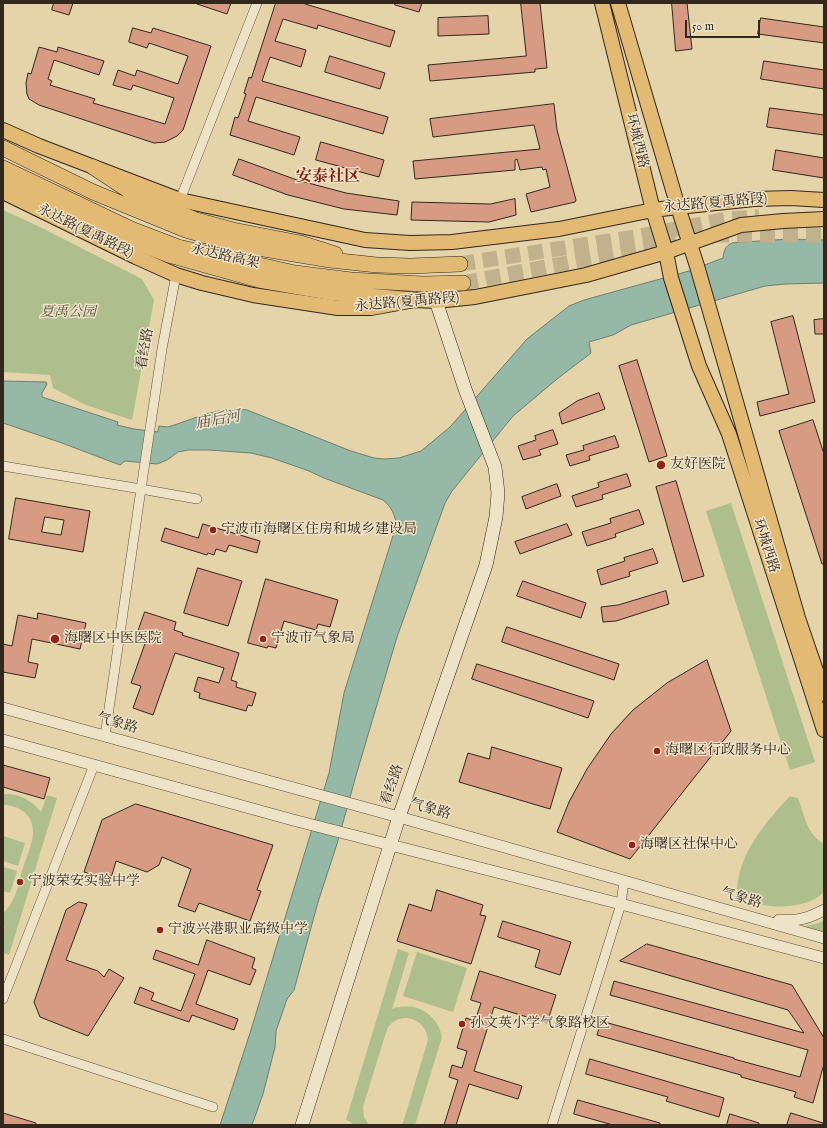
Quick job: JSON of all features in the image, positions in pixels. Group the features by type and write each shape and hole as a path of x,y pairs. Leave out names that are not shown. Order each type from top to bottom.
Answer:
{"highway":[{"name":"永达路高架","path":"3,148 93,192 186,230 234,244 283,253 376,266 460,264"},
{"path":"93,167 137,196 196,220 233,230 300,242 376,266"},
{"name":"永达路高架","path":"3,168 10,184 178,246 295,273 351,280 423,284 463,283"},
{"path":"10,184 112,233 170,255 274,283 334,293 416,300"}],"main road":[{"name":"环城西路","path":"602,3 653,210 666,252 671,278 699,366 729,434 824,730"},
{"name":"环城西路","path":"618,3 689,244 697,266 798,618 824,694"},
{"path":"3,121 39,146"},
{"name":"永达路(夏禹路段)","path":"3,130 39,146 180,200 365,240 410,243 452,242 559,229 653,210 678,207 754,199 791,198 824,200"},
{"name":"永达路(夏禹路段)","path":"10,184 136,257 176,275 202,283 254,295 338,308 371,308 416,300 436,301 475,297 571,278 666,252 741,225 824,219"},
{"name":"看经路","path":"302,1125 399,817 486,565 496,517 498,493 495,467 465,389 436,301"}],"street":[{"path":"180,200 257,3"},
{"name":"看经路","path":"105,736 143,471 162,349 176,275"},
{"path":"3,466 197,499"},
{"name":"气象路","path":"3,708 369,808 824,938"},
{"path":"3,740 293,820 621,904 821,958"},
{"path":"3,999 94,765"},
{"path":"552,1125 621,904 624,881"},
{"path":"755,918 789,922 806,919 824,910"},
{"path":"3,1040 213,1107"}],"green space":[{"name":"夏禹公园","path":"3,210 40,227 142,279 154,300 132,420 86,405 53,388 50,375 3,372"},
{"path":"731,503 815,762 790,770 706,511"},
{"path":"3,794 24,798 41,812 47,795 57,798 9,955 3,953 3,931 5,926 3,927 3,913 14,899 31,846 33,827 28,816 20,809 9,805 3,805"},
{"path":"790,796 798,798 810,830 818,840 824,844 824,892 809,901 800,904 780,907 761,905 749,900 737,892 742,865 754,840 771,817"},
{"path":"3,836 25,843 18,866 3,861"},
{"path":"3,867 17,871 10,893 3,891"},
{"path":"824,920 824,934 800,927 819,923"},
{"path":"398,949 409,953 392,1009 409,1006 424,1011 436,1022 442,1037 415,1125 401,1125 403,1123 428,1040 423,1026 411,1019 398,1019 392,1023 387,1029 363,1107 364,1117 369,1125 353,1125 351,1122 346,1120"},
{"path":"417,952 467,968 453,1012 403,996"}],"water":[{"name":"庙后河","path":"790,239 824,240 824,283 765,286 631,325 613,335 589,342 591,353 513,416 452,491 445,503 397,637 337,844 318,902 294,990 287,999 276,1031 275,1047 263,1094 252,1125 220,1125 251,1030 329,773 344,693 396,526 394,515 391,508 383,500 309,471 272,458 251,453 188,450 178,452 167,460 157,464 125,461 120,465 3,423 3,381 46,382 47,384 42,393 42,397 118,422 117,425 134,429 158,432 159,426 168,427 197,417 226,410 247,410 351,451 374,458 399,458 421,451 450,427 527,339 569,306 584,300 689,271 723,258 725,249 732,243"}],"building":[{"path":"54,3 73,3 69,15 52,10"},
{"path":"197,3 231,3 227,14"},
{"path":"276,3 302,3 395,31 390,47 318,25 317,29 283,19 275,41 306,50 301,67 270,57 262,81 388,117 383,134 256,97 248,121 300,137 294,155 230,135 235,117 238,118 246,94 244,93 249,77 251,78"},
{"path":"395,3 422,3 419,12 395,5"},
{"path":"521,3 540,3 547,68 535,69 535,72 430,81 428,65 526,56"},
{"path":"672,3 687,3 692,49 676,51"},
{"path":"488,16 489,34 438,36 438,18"},
{"path":"761,18 824,27 824,43 758,34"},
{"path":"133,28 151,33 153,28 211,46 183,130 177,136 165,142 154,143 39,105 29,99 26,83 28,73 31,74 39,47 57,52 58,47 104,61 99,75 54,60 48,79 52,81 50,85 95,99 93,103 165,124 174,98 133,85 131,90 113,85 118,70 135,76 137,70 178,84 188,56 149,43 147,48 129,42"},
{"path":"330,56 385,73 380,89 325,72"},
{"path":"764,61 824,70 824,89 761,79"},
{"path":"554,104 557,130 576,200 575,202 531,212 526,194 550,187 546,169 543,170 542,167 520,170 517,159 515,160 515,170 415,179 413,161 540,149 534,125 433,137 430,119"},
{"path":"770,108 824,115 824,135 767,127"},
{"path":"321,142 384,160 379,177 316,160"},
{"path":"776,150 824,158 824,178 773,170"},
{"path":"239,159 297,180 346,193 399,201 397,215 344,209 288,195 233,175"},
{"path":"515,199 516,215 489,222 411,220 412,202 490,204"},
{"path":"793,316 815,402 760,416 757,402 789,394 771,322"},
{"path":"824,319 824,334 815,334 814,320"},
{"path":"637,360 667,456 649,462 619,366"},
{"path":"599,393 605,409 562,424 559,413 577,401"},
{"path":"813,420 824,454 824,564 822,564 779,431"},
{"path":"553,430 558,444 539,450 541,455 523,460 518,446 536,440 535,436"},
{"path":"615,436 619,447 589,456 590,460 570,466 566,455 584,450 583,446"},
{"path":"627,474 631,486 602,495 603,499 576,507 572,496 599,487 598,483"},
{"path":"676,481 704,576 683,582 656,487"},
{"path":"557,484 561,496 526,509 522,497"},
{"path":"16,498 90,511 83,552 9,539","holes":["45,517 64,520 61,535 42,532"]},
{"path":"639,510 644,524 615,534 616,537 587,546 582,532 611,523 610,519"},
{"path":"203,524 260,541 257,553 229,545 226,552 216,549 214,555 208,553 207,555 161,541 165,528 198,538"},
{"path":"567,524 572,535 520,554 515,542"},
{"path":"653,549 658,563 629,572 630,576 601,585 597,570 625,561 624,558"},
{"path":"198,568 242,581 228,626 184,613"},
{"path":"266,579 338,600 330,627 318,624 316,630 284,621 276,648 268,646 267,648 248,643"},
{"path":"523,581 586,603 581,618 517,596"},
{"path":"666,591 669,604 616,621 603,622 601,607 618,605"},
{"path":"145,612 176,622 174,630 183,633 182,635 239,653 231,680 237,682 236,687 256,693 252,706 248,705 246,711 199,698 200,693 194,691 198,677 219,683 224,668 175,653 153,715 133,708 141,686 131,683 148,635 138,632"},
{"path":"38,613 86,623 80,649 32,639 28,662 38,664 35,678 3,672 3,644 12,646 18,615 37,619"},
{"path":"507,627 619,664 614,680 502,642"},
{"name":"海曙区行政服务中心","path":"707,660 731,731 630,859 557,832 569,802 587,769 611,734 633,710 667,683"},
{"path":"477,664 594,701 588,718 472,679"},
{"path":"492,747 562,768 550,809 459,782 468,753 489,759"},
{"path":"3,765 50,778 44,799 3,787"},
{"path":"136,804 273,845 257,890 261,891 250,921 199,903 195,912 178,906 191,869 162,857 159,865 147,872 116,861 112,875 104,879 84,872 102,820"},
{"path":"437,890 483,905 480,915 486,916 471,964 397,941 409,904 431,911"},
{"path":"79,902 87,904 66,960 98,971 104,977 109,969 124,978 88,1036 40,1017 34,1002 66,910"},
{"path":"503,921 571,942 560,975 535,967 540,950 498,937"},
{"path":"207,940 255,958 252,968 256,970 250,985 208,970 196,1004 238,1019 234,1030 192,1015 189,1022 134,1003 140,987 154,993 151,1000 181,1011 195,974 153,959 156,950 198,965"},
{"path":"647,944 792,985 824,1038 824,1064 813,1103 794,1097 796,1092 597,1035 601,1021 800,1077 808,1050 610,995 614,981 804,1033 788,1010 620,961"},
{"path":"480,971 556,995 547,1023 494,1007 474,1071 522,1086 518,1099 469,1084 456,1125 444,1125 458,1080 449,1077 452,1065 462,1068 467,1051 457,1048 466,1018 475,1021 481,1003 471,1000"},
{"path":"590,1059 724,1098 719,1117 666,1101 668,1097 586,1074"},
{"path":"578,1100 660,1123 660,1125 613,1125 574,1114"},
{"path":"3,1113 36,1123 36,1125 3,1125"},
{"path":"791,1113 823,1123 823,1125 787,1125"},
{"path":"730,1114 759,1123 759,1125 727,1125"}],"tunnel":[{"path":"460,264 635,237 728,219 759,217"},
{"path":"714,235 824,235"},
{"path":"463,283 676,242"}],"place":[{"name":"友好医院","path":"661,465"},
{"name":"宁波市海曙区住房和城乡建设局","path":"213,530"},
{"name":"海曙区中医医院","path":"55,639"},
{"name":"宁波市气象局","path":"263,639"},
{"name":"海曙区行政服务中心","path":"657,751"},
{"name":"海曙区社保中心","path":"632,845"},
{"name":"宁波荣安实验中学","path":"20,882"},
{"name":"宁波兴港职业高级中学","path":"160,930"},
{"name":"孙文英小学气象路校区","path":"462,1024"}],"district":[{"name":"安泰社区","path":"328,178"}]}
